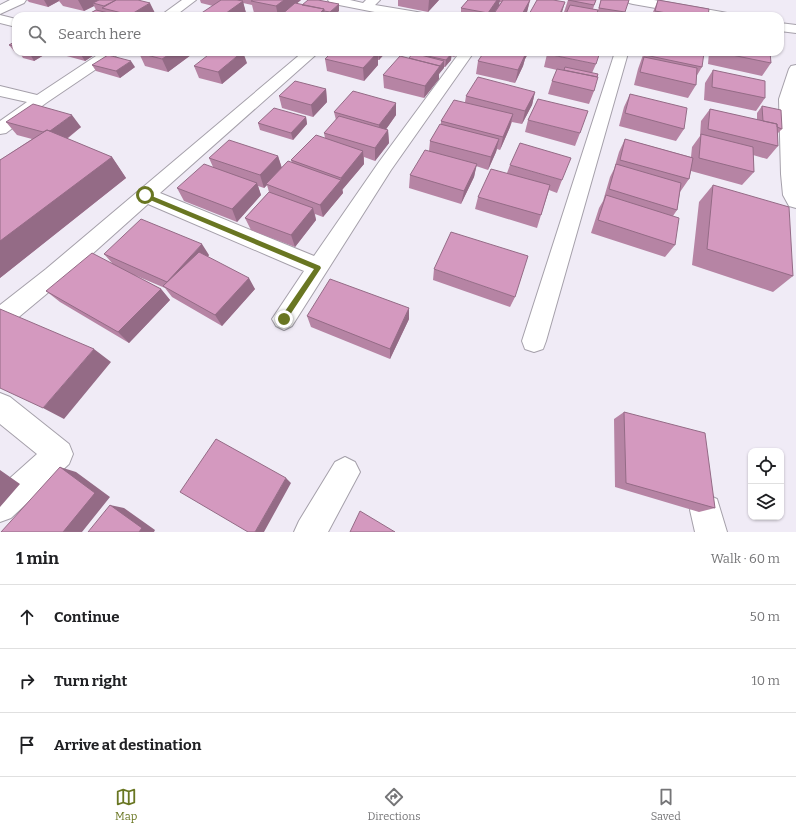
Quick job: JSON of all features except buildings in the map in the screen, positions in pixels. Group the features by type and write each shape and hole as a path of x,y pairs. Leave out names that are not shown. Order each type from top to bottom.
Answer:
{"street":[{"path":"0,10 20,0"},
{"path":"334,0 370,3 403,12"},
{"path":"170,1 187,2"},
{"path":"637,12 638,1 700,12"},
{"path":"172,12 187,2"},
{"path":"360,12 370,3"},
{"path":"0,19 12,22"},
{"path":"784,27 796,29"},
{"path":"0,129 106,56"},
{"path":"0,319 25,300 307,56"},
{"path":"284,319 385,166 464,56"},
{"path":"534,342 619,56"},
{"path":"796,69 787,99 790,174 793,196 796,201"},
{"path":"0,91 40,100"},
{"path":"145,195 318,268"},
{"path":"0,406 59,454 0,507"},
{"path":"310,532 345,472"}],"route":[{"path":"145,195 318,268 284,319"}]}
